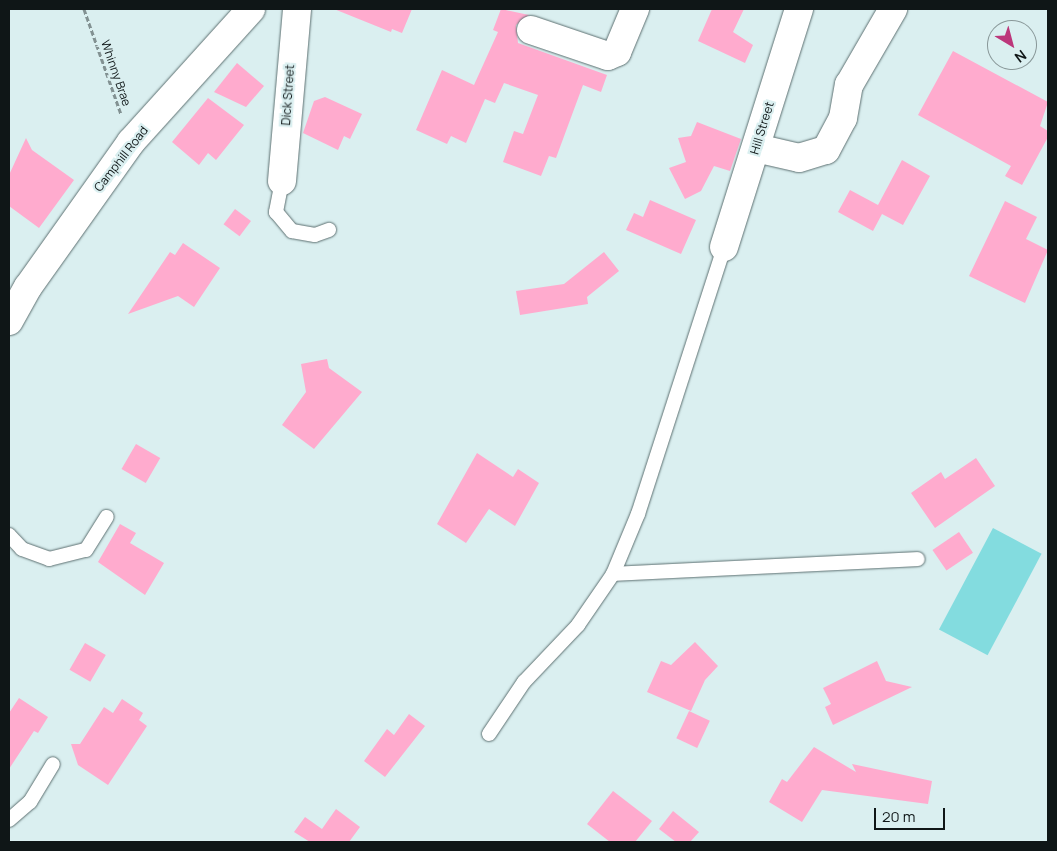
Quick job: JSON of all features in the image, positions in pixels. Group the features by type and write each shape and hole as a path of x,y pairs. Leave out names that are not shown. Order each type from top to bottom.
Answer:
{"street":[{"name":"Camphill Road","path":"9,322 28,287 131,142 251,9"},
{"name":"Dick Street","path":"282,181 297,9"},
{"path":"531,30 608,56 617,52 635,9"},
{"path":"756,148 799,158 826,150 843,118 849,85 893,9"},
{"name":"Hill Street","path":"724,247 756,148 795,10"}],"lane":[{"path":"282,181 276,212 292,231 314,235 329,230"},
{"path":"489,734 524,682 578,625 613,574 638,514 724,247"},
{"path":"9,535 22,549 49,559 86,550 107,518"},
{"path":"613,574 827,560 918,560"},
{"path":"9,820 30,802 53,764"}],"path":[{"name":"Whinny Brae","path":"84,9 131,142"}],"shaded area":[{"path":"993,528 1042,554 988,655 939,630"}],"building":[{"path":"334,9 412,9 402,33 392,29 391,32"},
{"path":"501,9 529,15 516,25 518,43 607,75 601,92 583,85 556,158 549,156 541,176 503,162 514,131 523,134 538,95 504,83 495,103 485,99 466,143 451,136 447,144 416,130 442,70 474,85 498,32 493,30"},
{"path":"712,9 744,9 733,32 753,45 745,63 698,41"},
{"path":"953,51 1048,102 1040,126 1048,131 1048,137 1022,185 1005,176 1011,166 918,115"},
{"path":"237,63 264,86 246,107 214,92"},
{"path":"325,97 362,114 350,139 344,136 338,150 303,133 314,101"},
{"path":"208,98 244,125 216,160 208,153 199,165 172,142"},
{"path":"697,122 741,139 730,171 714,166 701,191 685,199 669,168 686,162 678,138 691,136"},
{"path":"26,138 32,150 74,180 39,228 9,206 9,175"},
{"path":"902,160 930,176 903,225 882,214 873,231 838,212 850,190 878,205"},
{"path":"650,200 696,220 681,254 626,230 634,213 643,217"},
{"path":"1005,201 1037,217 1026,239 1048,250 1025,303 969,276"},
{"path":"235,209 251,221 240,236 224,224"},
{"path":"183,243 220,268 194,307 178,296 128,314 170,252 175,255"},
{"path":"604,252 619,271 587,297 588,304 520,315 516,291 564,284"},
{"path":"327,359 329,368 362,392 314,449 282,425 306,392 301,364"},
{"path":"136,444 160,458 146,483 122,469"},
{"path":"477,453 513,477 518,469 539,483 515,526 489,509 466,543 437,524"},
{"path":"976,458 995,486 935,528 911,493 941,472 945,479"},
{"path":"120,524 136,533 130,543 164,563 145,595 98,562"},
{"path":"959,532 973,553 946,571 932,550"},
{"path":"695,642 718,666 705,680 691,711 647,692 661,661 671,665"},
{"path":"85,643 106,655 90,682 70,670"},
{"path":"877,661 886,681 912,687 833,725 825,707 831,704 823,688"},
{"path":"19,698 48,717 38,733 34,731 9,769 9,713"},
{"path":"122,699 143,713 139,720 147,726 108,785 78,765 71,744 80,744 104,707 113,713"},
{"path":"689,711 710,721 697,748 676,738"},
{"path":"409,714 425,726 385,777 364,761 387,729 394,735"},
{"path":"814,747 856,772 852,764 932,781 928,804 822,790 802,822 769,802 782,779 787,782"},
{"path":"613,791 652,821 635,842 610,842 587,824"},
{"path":"336,809 360,827 349,842 310,842 294,832 305,817 322,829"},
{"path":"673,811 699,832 690,842 676,842 659,829"}]}
